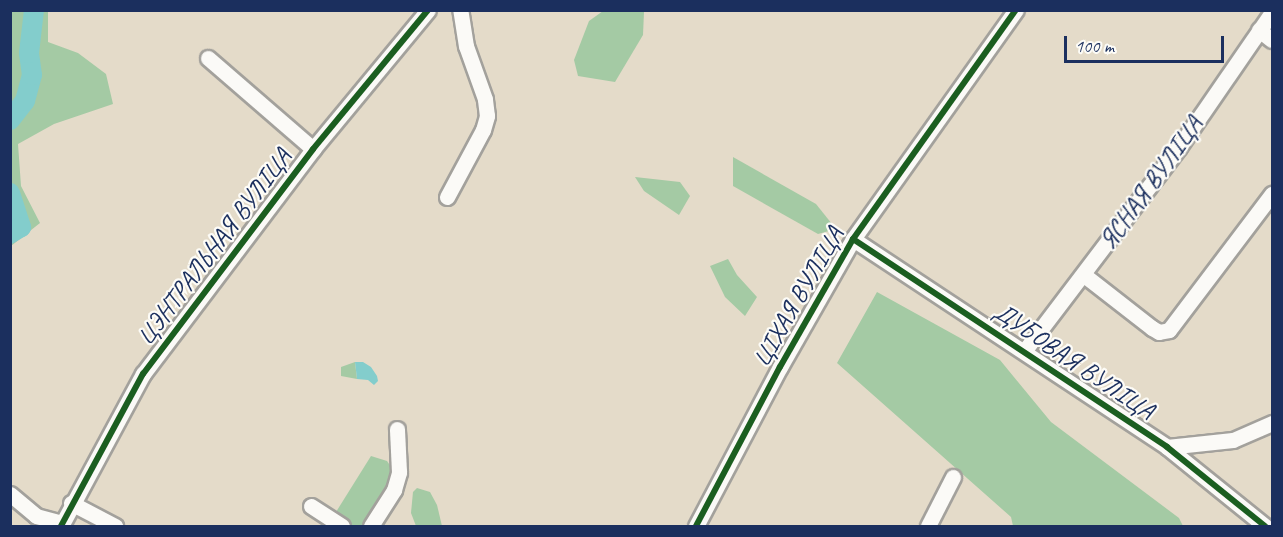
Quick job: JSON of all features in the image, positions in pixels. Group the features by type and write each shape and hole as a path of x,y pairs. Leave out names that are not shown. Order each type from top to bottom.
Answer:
{"street":[{"name":"ЦЭНТРАЛЬНАЯ ВУЛІЦА","path":"62,525 71,503 143,374 313,149 428,10"},
{"path":"447,197 483,130 487,116 485,99 466,46 460,10"},
{"name":"ЦІХАЯ ВУЛІЦА","path":"696,526 780,368 853,239 1016,10"},
{"name":"ЯСНАЯ ВУЛІЦА","path":"1025,350 1179,147 1272,12"},
{"path":"1259,30 1272,40"},
{"path":"208,58 313,149"},
{"path":"1084,275 1152,328 1160,332 1169,330 1272,194"},
{"name":"ДУБОВАЯ ВУЛІЦА","path":"853,239 1025,350 1167,447 1265,526"},
{"path":"1167,447 1233,440 1272,423"},
{"path":"371,526 394,490 399,472 397,429"},
{"path":"928,526 953,477"},
{"path":"10,494 36,516 62,525"},
{"path":"71,503 115,526"},
{"path":"311,506 342,526"}],"green space":[{"path":"11,10 48,11 48,42 78,53 106,74 113,104 54,124 18,144 21,186 40,223 11,246"},
{"path":"637,10 644,12 643,35 615,82 578,76 574,60 589,21 603,11"},
{"path":"733,157 816,204 836,229 818,234 733,186"},
{"path":"635,177 680,182 690,196 679,215 644,191"},
{"path":"728,259 737,275 757,297 745,316 725,297 710,266"},
{"path":"877,292 1000,360 1051,422 1179,518 1183,526 1013,526 1011,517 837,363"},
{"path":"355,362 357,379 341,376 341,367"},
{"path":"371,456 387,461 394,471 364,526 349,526 336,512"},
{"path":"417,488 430,492 437,505 442,526 416,526 411,513 413,492"}],"water":[{"path":"355,362 363,362 371,367 378,381 374,385 368,380 357,379"}],"waterway":[{"path":"10,120 25,101 32,75 29,53 34,10"},
{"path":"10,193 21,227 10,234"}],"cycle path":[{"path":"61,526 143,374 313,149 428,10"},
{"path":"696,526 780,367 853,239 1016,10"},
{"path":"853,239 1167,447 1265,526"}]}
